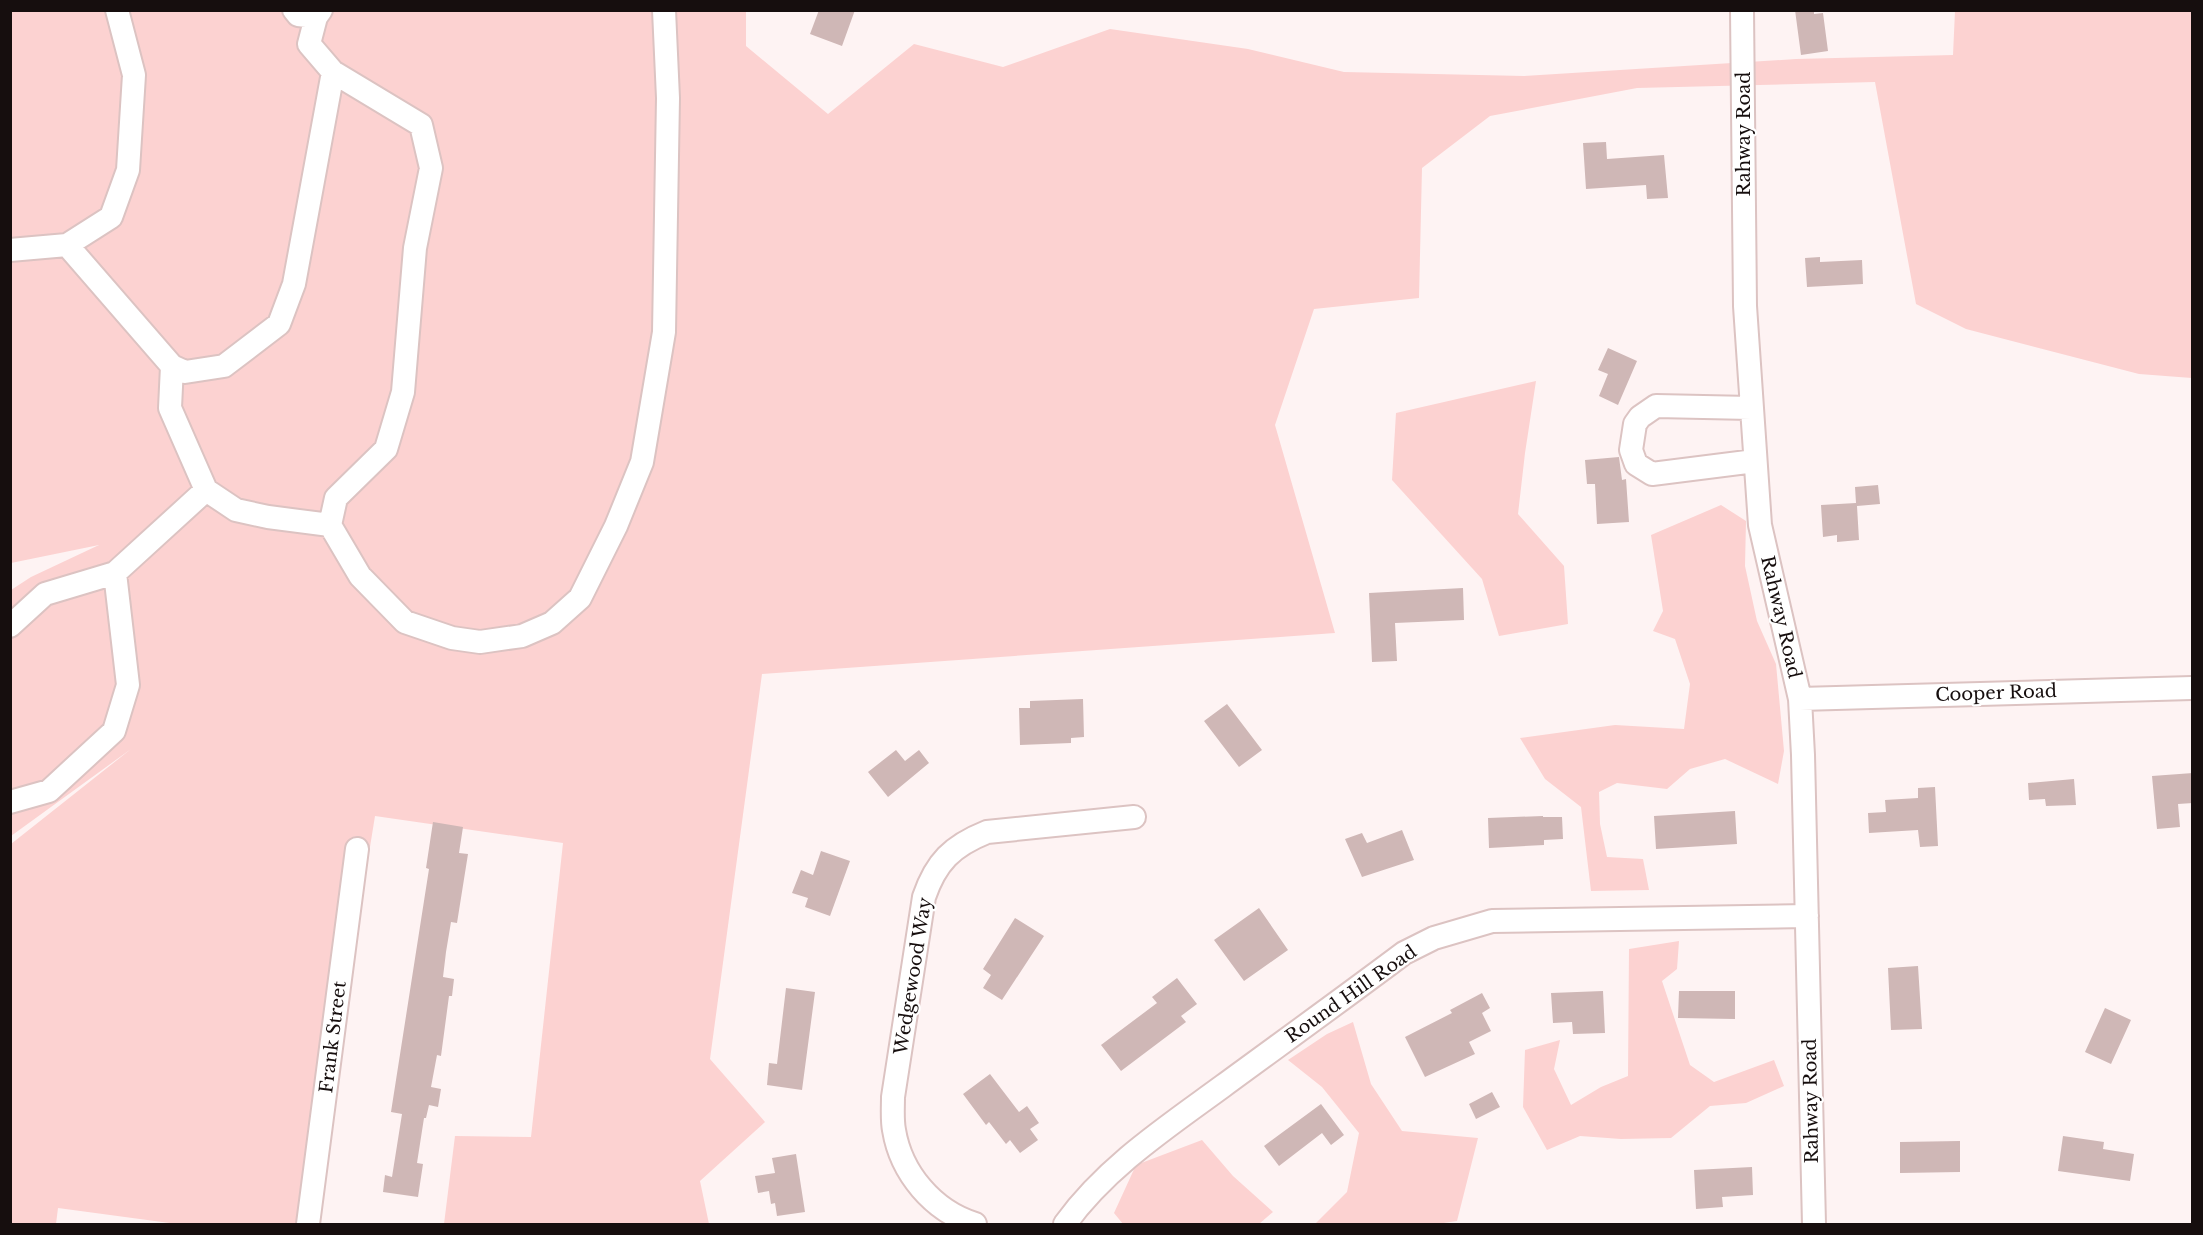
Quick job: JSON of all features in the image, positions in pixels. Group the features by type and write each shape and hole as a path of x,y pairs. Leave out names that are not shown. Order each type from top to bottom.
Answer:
{"street":[{"path":"10,250 68,245 111,217 128,170 134,75 117,10"},
{"path":"310,13 309,44 333,72 422,125 430,168 416,248 403,392 386,449 336,498 330,525 360,576 405,622 452,638 480,642 522,636 552,623 579,598 616,526 642,462 664,332 668,98 664,10"},
{"name":"Rahway Road","path":"1742,10 1745,306 1760,525 1800,699 1814,1224"},
{"path":"68,245 172,366 185,372 225,366 279,324 294,284 333,72"},
{"path":"172,366 170,408 206,490 237,510 268,517 330,525"},
{"path":"1751,408 1656,406 1640,417 1635,424 1631,450 1636,464 1652,474 1755,461"},
{"path":"10,626 45,594 115,573 206,490"},
{"path":"10,802 49,791 114,731 128,685 115,573"},
{"name":"Cooper Road","path":"1800,699 2193,688"},
{"name":"Wedgewood Way","path":"975,1224 945,1212 927,1195 910,1173 898,1150 893,1128 893,1097 924,897 930,880 940,863 953,849 987,832 1134,817"},
{"name":"Frank Street","path":"308,1224 357,849"},
{"name":"Round Hill Road","path":"1065,1224 1080,1204 1103,1181 1169,1126 1404,953 1434,938 1492,921 1807,916"}],"shaded area":[{"path":"11,11 746,11 746,46 828,114 914,44 1003,67 1110,29 1248,49 1344,72 1524,76 1796,59 1953,55 1955,11 2192,11 2192,378 2139,374 1966,329 1916,304 1875,82 1637,88 1490,116 1422,168 1419,298 1314,309 1275,425 1335,633 762,674 710,1059 765,1122 700,1181 709,1224 444,1224 455,1136 531,1137 563,843 375,816 309,1224 177,1224 58,1208 56,1224 11,1224 11,844 131,749 11,836 11,590 31,577 99,545 11,563"},
{"path":"1536,381 1518,514 1564,566 1568,624 1499,636 1482,579 1392,480 1396,413"},
{"path":"1721,505 1746,521 1745,566 1757,621 1776,664 1784,751 1778,784 1725,759 1690,769 1667,789 1617,783 1599,792 1600,824 1607,857 1643,859 1649,890 1591,891 1581,807 1545,779 1520,738 1615,725 1684,729 1690,684 1675,639 1653,631 1663,611 1651,535"},
{"path":"1679,941 1677,969 1662,981 1690,1065 1714,1082 1774,1060 1784,1086 1746,1103 1710,1106 1671,1138 1621,1139 1580,1136 1547,1150 1523,1107 1525,1050 1560,1040 1554,1069 1571,1105 1601,1087 1628,1076 1629,949"},
{"path":"1353,1022 1371,1084 1402,1131 1478,1138 1457,1221 1437,1224 1315,1224 1347,1192 1359,1133 1322,1087 1288,1060 1327,1034"},
{"path":"1202,1140 1233,1176 1273,1212 1259,1224 1123,1224 1114,1213 1136,1165"}],"building":[{"path":"819,10 855,10 842,46 810,34"},
{"path":"1795,10 1814,10 1814,14 1823,13 1828,51 1801,55"},
{"path":"1606,142 1607,159 1664,155 1668,198 1647,199 1646,185 1586,189 1583,143"},
{"path":"1820,257 1820,262 1862,260 1863,284 1807,287 1805,258"},
{"path":"1608,348 1637,361 1618,405 1599,396 1608,374 1598,370"},
{"path":"1619,457 1622,480 1626,479 1629,522 1597,524 1595,484 1587,484 1585,460"},
{"path":"1878,485 1880,504 1857,506 1859,540 1837,542 1837,535 1823,537 1821,505 1856,503 1855,487"},
{"path":"1463,588 1464,620 1395,623 1397,661 1372,662 1369,593"},
{"path":"1083,699 1084,737 1071,738 1071,743 1020,745 1019,708 1030,708 1030,701"},
{"path":"1227,704 1262,750 1239,767 1204,721"},
{"path":"896,750 905,761 919,750 929,763 888,797 868,772"},
{"path":"2193,773 2193,803 2178,804 2180,827 2157,829 2152,776"},
{"path":"2074,779 2076,805 2046,806 2045,799 2029,800 2028,783"},
{"path":"1935,787 1938,846 1920,847 1918,830 1869,833 1868,813 1886,812 1885,800 1918,798 1918,788"},
{"path":"1735,811 1737,844 1656,849 1654,816"},
{"path":"1562,817 1563,839 1544,840 1544,845 1489,848 1488,818"},
{"path":"433,822 463,827 459,853 468,854 457,923 451,922 446,952 443,977 454,979 452,996 449,996 441,1056 437,1055 431,1087 441,1089 438,1107 429,1105 426,1118 424,1118 417,1163 423,1164 418,1197 383,1192 385,1175 392,1177 402,1114 391,1112 429,869 426,868"},
{"path":"1402,830 1414,860 1362,877 1345,839 1362,833 1367,843"},
{"path":"821,851 850,861 830,916 805,907 808,898 792,893 801,870 813,875"},
{"path":"1259,908 1288,950 1244,981 1214,940"},
{"path":"1015,918 1044,936 1002,1000 983,988 991,975 983,969"},
{"path":"1918,966 1922,1029 1891,1030 1888,968"},
{"path":"1177,978 1197,1004 1181,1016 1186,1022 1121,1071 1101,1045 1157,1003 1152,997"},
{"path":"786,988 815,992 802,1090 767,1085 769,1063 777,1064"},
{"path":"1603,991 1605,1033 1573,1034 1572,1022 1553,1023 1551,993"},
{"path":"1679,991 1735,991 1735,1019 1678,1018"},
{"path":"1482,993 1490,1008 1482,1013 1491,1031 1469,1042 1475,1054 1425,1077 1405,1037 1452,1013 1450,1010"},
{"path":"2105,1008 2131,1020 2111,1064 2085,1052"},
{"path":"990,1074 1019,1112 1027,1106 1039,1123 1030,1129 1038,1140 1020,1153 1010,1140 1006,1144 989,1122 986,1125 963,1094"},
{"path":"1492,1092 1500,1107 1476,1119 1469,1104"},
{"path":"1321,1104 1344,1135 1331,1145 1322,1133 1279,1166 1264,1146"},
{"path":"2063,1136 2104,1142 2103,1149 2134,1154 2130,1181 2058,1171"},
{"path":"1960,1141 1960,1172 1900,1173 1900,1142"},
{"path":"796,1154 805,1212 777,1216 775,1203 771,1204 769,1191 758,1193 755,1176 775,1173 772,1158"},
{"path":"1752,1167 1753,1195 1722,1197 1723,1207 1696,1209 1694,1170"}]}
